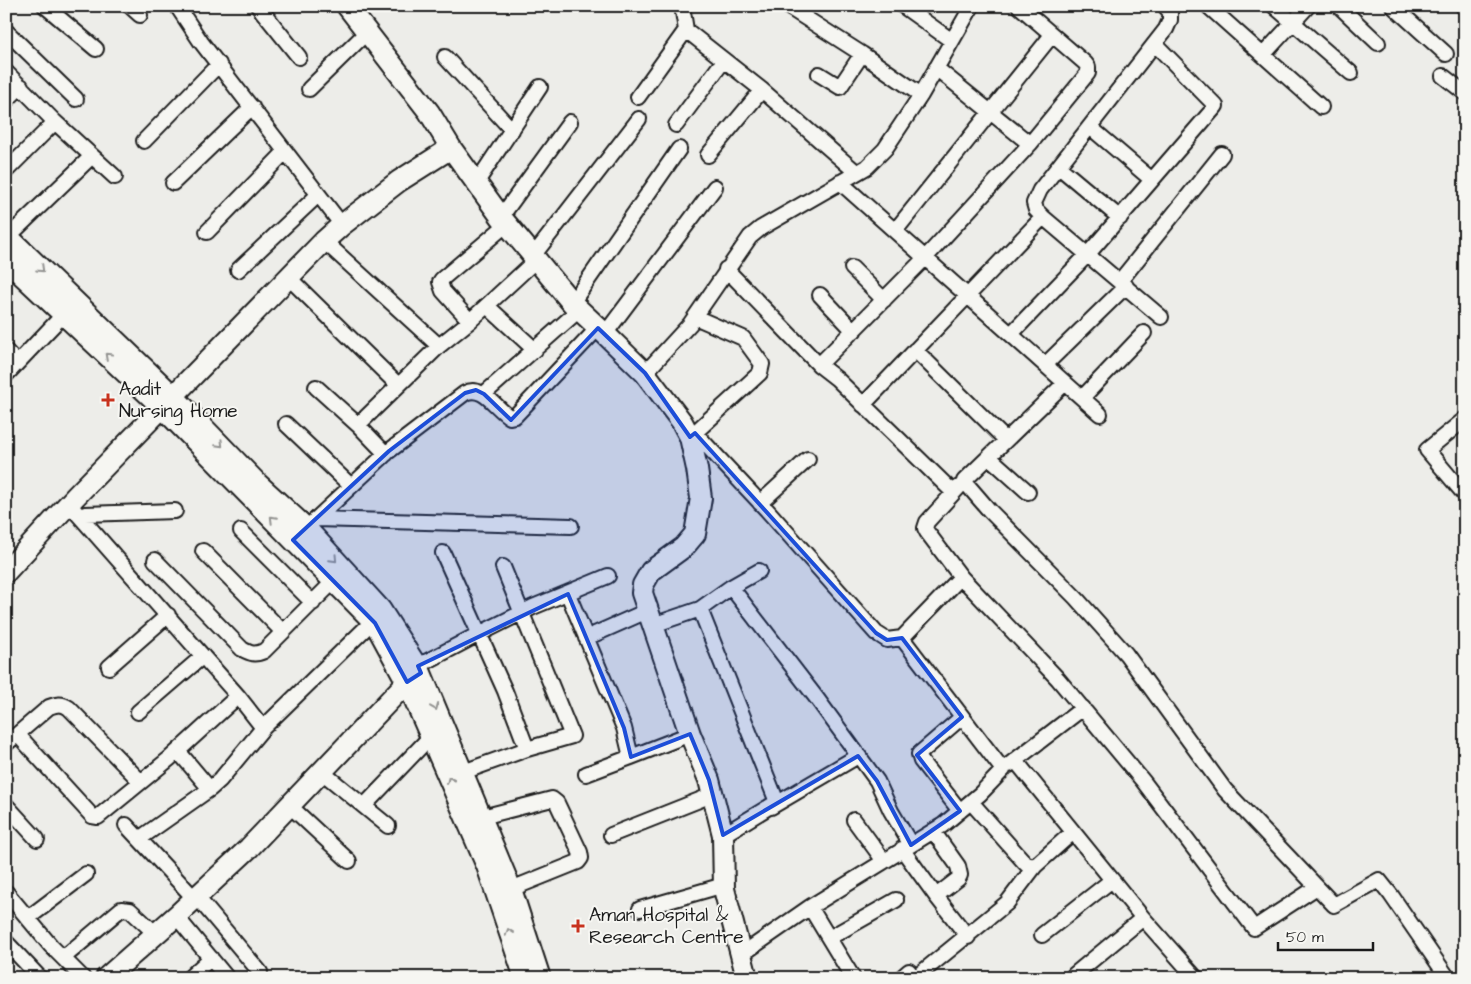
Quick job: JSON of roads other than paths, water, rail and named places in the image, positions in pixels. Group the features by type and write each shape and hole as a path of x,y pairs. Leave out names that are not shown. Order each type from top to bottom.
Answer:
{"street":[{"path":"45,6 96,49"},
{"path":"177,6 202,42 342,225"},
{"path":"258,6 299,56"},
{"path":"347,6 429,112 451,148 504,221 575,307 645,373 692,435 760,503 876,634 886,640 902,638 961,577"},
{"path":"682,6 686,30 762,90 856,172"},
{"path":"903,6 952,41"},
{"path":"645,373 695,317 750,236 867,167 885,149 921,95 972,6"},
{"path":"819,365 925,258 1030,144 1088,73 1088,67 1085,63 1019,6"},
{"path":"1161,317 1043,217 1036,210 1034,203 1040,190 1155,44 1170,20 1170,12 1165,6"},
{"path":"1208,6 1321,107"},
{"path":"1274,6 1351,73"},
{"path":"1263,56 1308,6"},
{"path":"1339,6 1378,43"},
{"path":"1393,6 1446,54"},
{"path":"790,8 862,54 921,95"},
{"path":"6,30 76,99"},
{"path":"638,96 686,30"},
{"path":"309,89 366,32"},
{"path":"895,231 1052,35"},
{"path":"1011,334 1088,254 1216,106 1155,44"},
{"path":"819,74 840,88 862,54"},
{"path":"445,57 512,130"},
{"path":"676,125 724,60"},
{"path":"144,141 220,64"},
{"path":"936,68 1030,144"},
{"path":"6,72 55,122 115,177"},
{"path":"1443,76 1465,93"},
{"path":"6,101 21,86"},
{"path":"477,182 540,87"},
{"path":"708,156 762,90"},
{"path":"173,183 252,107"},
{"path":"358,425 439,346 487,306 535,258 639,119"},
{"path":"6,171 55,122"},
{"path":"470,321 443,291 440,282 504,221 570,122"},
{"path":"1090,127 1152,180"},
{"path":"6,572 75,510 168,402 324,241 399,181 451,148"},
{"path":"484,394 535,350 575,307 679,149"},
{"path":"207,232 285,152"},
{"path":"1045,365 1123,284 1222,154"},
{"path":"92,156 7,236 168,402"},
{"path":"1059,167 1120,218"},
{"path":"840,182 1100,414"},
{"path":"305,529 386,454 470,390 476,390 484,394 505,414 510,417 515,416 602,331 715,187"},
{"path":"238,270 318,195"},
{"path":"864,405 1043,217"},
{"path":"324,241 439,346"},
{"path":"6,260 64,314 168,402 257,483 305,529 380,609 464,772 511,889 540,978"},
{"path":"852,268 884,300"},
{"path":"726,270 819,365 837,379 954,492"},
{"path":"289,278 398,385"},
{"path":"820,295 854,331"},
{"path":"487,306 535,350"},
{"path":"6,375 64,314"},
{"path":"692,435 760,373 762,367 762,364 743,338 695,317"},
{"path":"1082,398 1144,333"},
{"path":"915,350 1006,440"},
{"path":"6,351 18,363"},
{"path":"1065,383 964,481 928,522 926,532 961,577 1058,679 1144,781 1254,928 1317,887"},
{"path":"316,387 358,425 386,454"},
{"path":"1465,419 1427,450 1465,495"},
{"path":"286,424 351,486"},
{"path":"692,435 701,498 695,534 684,547 651,571 643,585 642,593 690,734 710,780 722,835 724,885 748,978"},
{"path":"989,457 1028,492"},
{"path":"760,503 808,459"},
{"path":"964,481 1076,598 1126,654 1224,790 1334,905 1379,880 1448,978"},
{"path":"75,510 85,514 175,512"},
{"path":"75,510 204,656 262,728"},
{"path":"305,529 571,526"},
{"path":"305,529 334,581 373,621 415,674 431,736 487,866 525,978"},
{"path":"241,531 313,603"},
{"path":"203,551 283,632"},
{"path":"443,553 505,691 527,749"},
{"path":"155,560 242,650 250,654 264,651 334,581"},
{"path":"464,772 527,749 572,736 503,567"},
{"path":"586,638 650,618 700,609 731,587 759,571"},
{"path":"106,978 249,848 415,674 479,634 522,613 608,576"},
{"path":"731,587 818,700 877,781 907,847 936,896 968,936"},
{"path":"568,594 624,728 630,756"},
{"path":"700,609 777,802 722,835"},
{"path":"109,667 168,615"},
{"path":"139,838 220,780 262,728 373,621"},
{"path":"902,638 1002,770"},
{"path":"138,712 204,656"},
{"path":"18,735 92,816 95,817 102,815 141,782 238,696"},
{"path":"6,744 49,707 64,704 141,782"},
{"path":"741,955 810,907 933,831 965,807 1002,770 1083,708"},
{"path":"962,717 919,754 921,761 965,807 1026,864 1035,866"},
{"path":"586,774 690,734"},
{"path":"364,806 431,736"},
{"path":"178,750 210,789"},
{"path":"722,835 858,756"},
{"path":"1015,760 1143,918 1196,978"},
{"path":"322,772 388,826"},
{"path":"611,835 712,795"},
{"path":"482,817 552,799 557,803 580,852 581,858 578,862 511,889"},
{"path":"6,805 37,839"},
{"path":"290,806 349,861"},
{"path":"854,820 884,861"},
{"path":"126,825 196,898 260,972"},
{"path":"933,831 958,866 960,875 958,879 936,896"},
{"path":"908,976 968,936 1007,903 1035,866 1073,832"},
{"path":"28,918 86,874"},
{"path":"1042,935 1112,880"},
{"path":"640,909 724,885"},
{"path":"6,892 63,958 83,978"},
{"path":"829,938 896,900"},
{"path":"810,907 853,978"},
{"path":"63,958 121,909 130,910 156,934"},
{"path":"176,916 227,978"},
{"path":"1074,975 1143,918"},
{"path":"6,942 40,978"},
{"path":"190,978 211,958"}],"place":[{"name":"Aadit Nursing Home","path":"108,400"},
{"name":"Aman Hospital & Research Centre","path":"578,926"}]}
